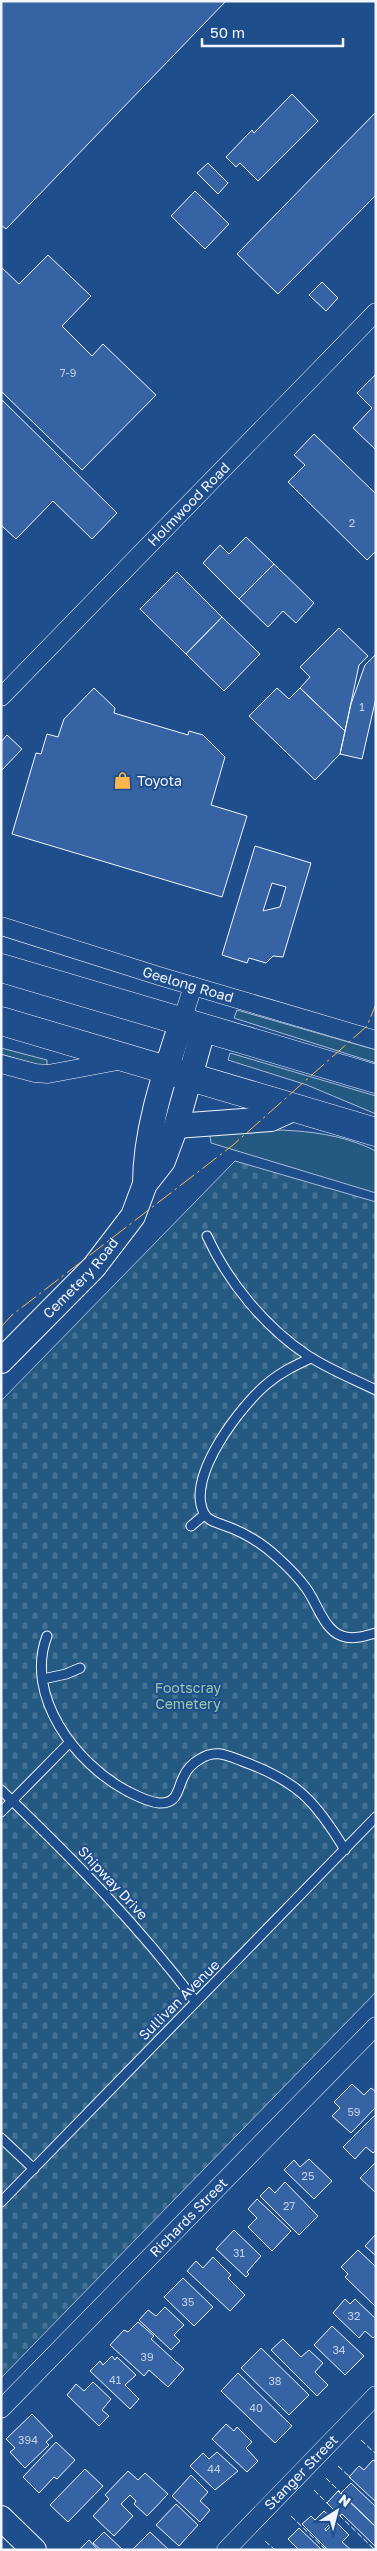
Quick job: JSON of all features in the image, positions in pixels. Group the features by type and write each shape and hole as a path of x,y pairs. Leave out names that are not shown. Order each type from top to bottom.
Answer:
{"highway":[{"path":"1,968 376,1079"},
{"path":"1,1021 376,1132"}],"street":[{"name":"Holmwood Road","path":"1,696 376,312"},
{"name":"Geelong Road","path":"1,926 193,986 376,1040"},
{"name":"Cemetery Road","path":"146,1184 145,1161 178,1074 193,1024 193,986"},
{"path":"1,1064 35,1073 48,1074 128,1059"},
{"name":"Cemetery Road","path":"1,1361 94,1267 116,1241 133,1216 146,1184 163,1161 176,1126 178,1074"},
{"path":"176,1126 271,1119 295,1108"},
{"name":"Richards Street","path":"1,2409 373,2033"},
{"name":"Stanger Street","path":"226,2550 376,2395"},
{"path":"1,2518 34,2550"}],"lane":[{"path":"207,1236 220,1262 249,1301 278,1331 311,1358 376,1390"},
{"path":"311,1358 272,1380 237,1415 206,1470 202,1494 204,1515 212,1521 239,1530 277,1556 300,1579 334,1632 354,1638 376,1634"},
{"path":"191,1526 204,1515"},
{"path":"47,1636 41,1653 43,1679 50,1706 69,1743 111,1781 132,1793 158,1802 167,1802 176,1797 186,1773 197,1761 214,1753 226,1754 273,1773 295,1787 320,1811 345,1850"},
{"path":"43,1679 66,1674 80,1668"},
{"path":"1,1812 69,1743"},
{"name":"Shipway Drive","path":"1,1790 69,1856 126,1916 196,2002"},
{"name":"Sullivan Avenue","path":"1,2202 376,1817"},
{"path":"1,2138 34,2169"}],"green space":[{"path":"237,1010 376,1050 376,1063 234,1018"},
{"path":"1,1048 47,1060 47,1066 1,1054"},
{"path":"230,1053 376,1096 376,1114 307,1085 228,1060"},
{"path":"209,1130 294,1131 336,1137 356,1143 376,1151 376,1193 211,1143"},
{"name":"Footscray Cemetery","path":"235,1161 376,1202 376,1992 1,2378 1,1401"}],"building":[{"path":"1,1 226,1 6,229 1,225"},
{"path":"292,94 318,121 258,181 240,163 236,167 226,157 252,130 254,133"},
{"path":"376,112 376,195 278,294 237,254"},
{"path":"208,163 228,183 218,194 197,173"},
{"path":"195,191 229,224 205,249 171,216"},
{"path":"48,255 91,296 62,326 92,356 103,344 156,395 82,470 1,391 1,267 19,284"},
{"path":"322,282 338,298 326,311 309,295"},
{"path":"376,374 376,450 353,428 372,408 357,393"},
{"path":"1,399 117,513 92,539 53,501 16,539 1,525"},
{"path":"314,434 376,494 376,551 367,560 288,482 305,465 294,455"},
{"path":"246,537 274,564 239,599 203,563 220,545 229,554"},
{"path":"274,564 314,603 296,623 283,611 268,627 239,599"},
{"path":"177,572 222,617 186,654 140,609"},
{"path":"222,617 260,654 224,691 186,654"},
{"path":"339,628 368,656 359,665 345,731 300,688 310,677 300,667"},
{"path":"376,654 376,698 362,759 340,754 351,704 365,665"},
{"name":"Toyota","path":"94,688 115,708 114,713 188,735 189,731 203,735 225,757 211,805 247,816 222,897 12,834 36,753 41,754 47,734 58,737 64,719"},
{"path":"277,688 289,699 300,688 345,731 340,754 315,780 249,716"},
{"path":"7,735 22,749 1,771 1,742"},
{"path":"255,846 311,863 283,957 273,956 266,963 249,958 247,963 222,955","holes":["272,883 286,887 280,907 263,911"]},
{"path":"352,2084 364,2095 371,2088 376,2092 376,2107 351,2133 332,2116 340,2108 334,2102"},
{"path":"376,2114 376,2150 373,2153 366,2147 355,2159 343,2147"},
{"path":"309,2159 332,2181 314,2199 284,2170 294,2160 300,2167"},
{"path":"376,2162 376,2193 360,2178"},
{"path":"285,2182 318,2216 299,2235 260,2196 269,2187 275,2193"},
{"path":"257,2199 291,2231 272,2251 248,2227 257,2218 248,2209"},
{"path":"234,2230 261,2256 247,2272 249,2274 246,2277 216,2249"},
{"path":"376,2234 376,2256 365,2246"},
{"path":"358,2250 376,2267 376,2307 345,2277 348,2274 341,2267"},
{"path":"213,2257 231,2275 228,2278 245,2295 230,2311 187,2271 196,2261 203,2268"},
{"path":"183,2278 213,2307 194,2326 164,2297"},
{"path":"345,2299 350,2304 355,2299 376,2319 376,2335 373,2338 365,2331 359,2338 333,2313"},
{"path":"165,2307 184,2325 174,2335 180,2341 171,2350 139,2320 148,2310 156,2316"},
{"path":"138,2322 154,2336 151,2339 184,2369 168,2387 149,2370 144,2376 110,2345 124,2330 128,2332"},
{"path":"332,2326 364,2356 345,2375 314,2345"},
{"path":"283,2339 301,2357 309,2350 323,2363 315,2372 328,2385 317,2396 271,2350"},
{"path":"261,2348 309,2395 289,2415 241,2368"},
{"path":"112,2356 115,2360 117,2357 136,2375 125,2385 139,2399 130,2409 90,2371 100,2361 103,2365"},
{"path":"238,2373 292,2426 275,2443 221,2391"},
{"path":"93,2382 111,2399 102,2410 109,2416 99,2426 67,2395 76,2384 84,2391"},
{"path":"32,2414 53,2436 46,2442 49,2445 25,2468 10,2452 15,2448 6,2439"},
{"path":"226,2424 234,2431 237,2427 252,2442 246,2448 258,2461 247,2472 212,2439"},
{"path":"56,2442 75,2460 57,2479 54,2477 39,2493 23,2477"},
{"path":"217,2452 238,2471 215,2490 190,2466 203,2453 209,2459"},
{"path":"373,2460 376,2462 376,2502 349,2477 359,2466 364,2470"},
{"path":"85,2469 103,2486 68,2522 50,2505"},
{"path":"128,2471 138,2480 145,2473 168,2494 147,2516 134,2504 136,2501 130,2495 121,2504 133,2516 114,2536 93,2516 109,2499 105,2495"},
{"path":"191,2475 208,2492 200,2501 210,2510 200,2522 172,2496"},
{"path":"351,2483 376,2507 376,2527 341,2493"},
{"path":"338,2491 376,2527 376,2547 342,2514 340,2516 327,2503"},
{"path":"176,2504 198,2525 179,2546 156,2525"},
{"path":"324,2511 334,2520 325,2529 326,2531 335,2521 349,2535 342,2542 351,2550 328,2550 302,2524 311,2516 315,2520"},
{"path":"299,2528 322,2550 299,2550 288,2539"},
{"path":"104,2532 123,2550 101,2550 93,2543"},
{"path":"150,2532 169,2550 132,2550"},
{"path":"89,2540 98,2550 79,2550"}],"fence":[{"path":"361,2440 376,2454"},
{"path":"338,2466 351,2478"},
{"path":"326,2478 340,2492"},
{"path":"314,2490 328,2504"},
{"path":"339,2515 375,2550"},
{"path":"291,2516 326,2550"},
{"path":"265,2541 275,2550"}],"power":[{"path":"1,1327 12,1315 233,1145 367,1026 376,1004"}],"place":[{"name":"Toyota","path":"123,781"}]}
